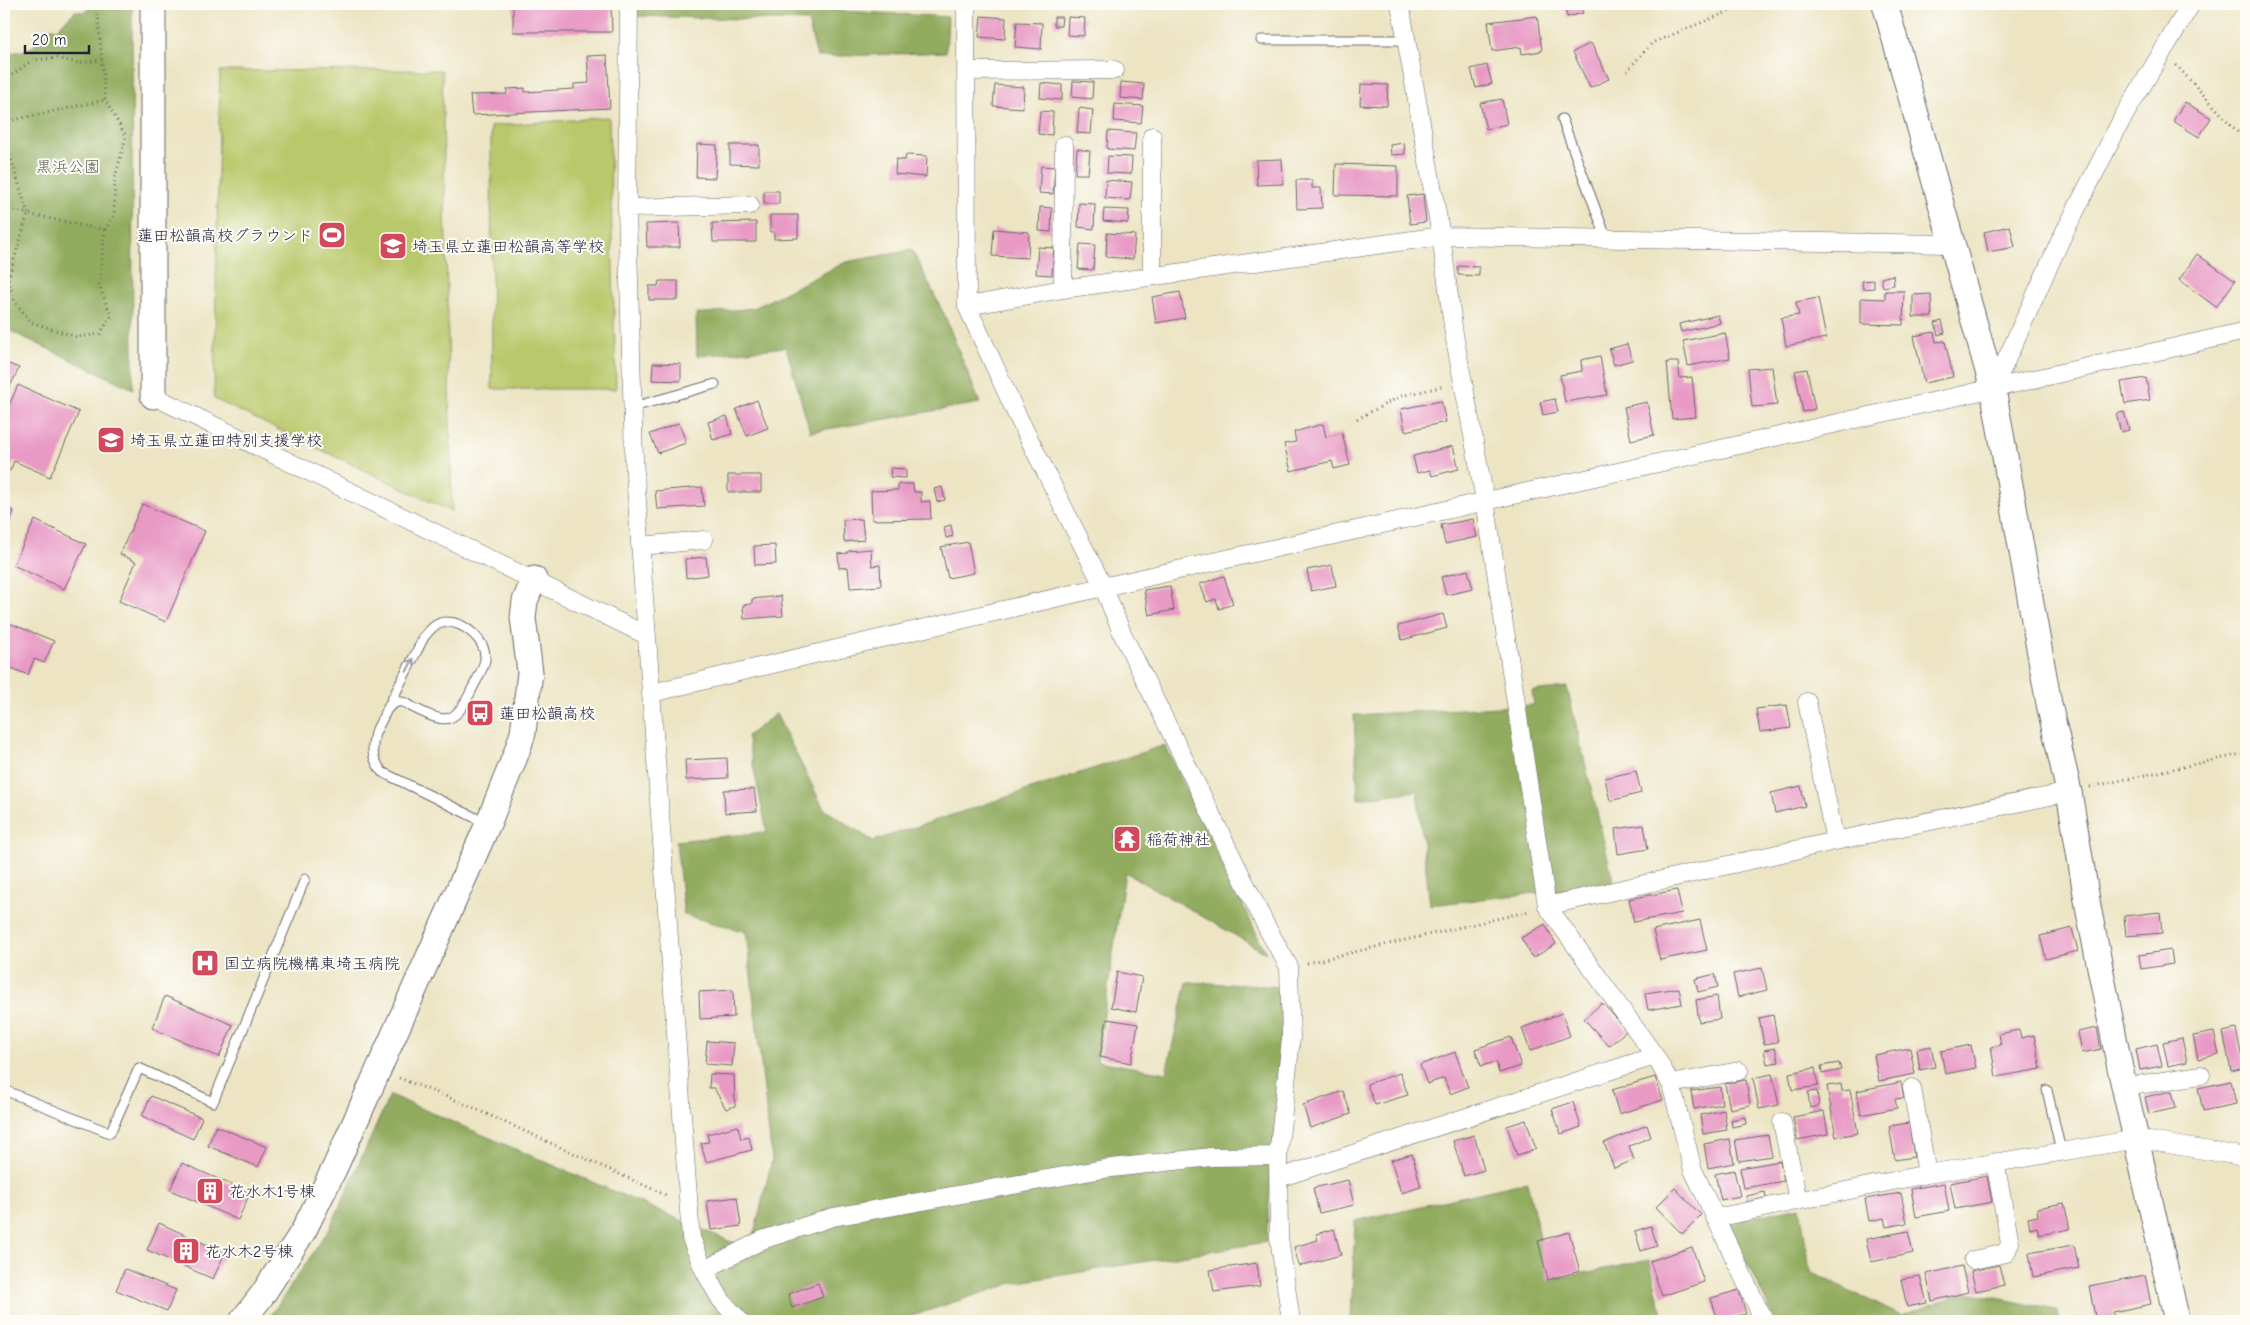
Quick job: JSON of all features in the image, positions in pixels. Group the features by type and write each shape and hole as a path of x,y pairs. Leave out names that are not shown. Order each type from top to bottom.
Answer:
{"street":[{"path":"153,4 153,396 534,579 646,635"},
{"path":"629,4 627,208 632,407 646,635 652,693 691,1238 704,1270 721,1300 740,1321"},
{"path":"966,4 968,71 966,235 968,306 1016,413 1103,586 1122,632 1266,926 1289,967 1291,1038 1278,1156 1279,1237 1291,1321"},
{"path":"1400,4 1441,236 1454,334 1485,500 1547,906 1655,1056 1671,1084 1693,1170 1764,1321"},
{"path":"1884,4 1993,389 2048,704 2070,792 2089,912 2122,1077 2138,1139 2177,1321"},
{"path":"1993,389 2061,239 2122,119 2191,4"},
{"path":"968,71 1115,70"},
{"path":"1152,136 1152,276"},
{"path":"1063,289 1064,145"},
{"path":"627,208 750,205"},
{"path":"968,306 1063,289 1441,236 1952,244"},
{"path":"652,693 1103,586 1993,389 2246,331"},
{"path":"641,546 704,540"},
{"path":"242,1321 263,1294 304,1230 335,1167 488,824 523,733 530,672 523,618 524,601 534,579"},
{"path":"1807,702 1835,841"},
{"path":"1547,906 1835,841 2070,792"},
{"path":"1279,1178 1655,1056"},
{"path":"1671,1084 1739,1071"},
{"path":"2122,1077 2202,1075"},
{"path":"1912,1088 1927,1174"},
{"path":"1782,1122 1798,1201"},
{"path":"1715,1218 1927,1174 2138,1139 2246,1157"},
{"path":"704,1270 762,1240 833,1217 1103,1169 1211,1157 1278,1156"},
{"path":"1973,1260 2006,1254 2010,1243 1995,1162"}],"lane":[{"path":"1262,40 1405,40"},
{"path":"1562,120 1607,240"},
{"path":"632,407 715,384"},
{"path":"388,708 397,702 404,702 434,718 444,719 457,716 464,707 484,665 485,653 482,643 477,636 453,623 444,622 433,627 424,637 375,733 371,748 374,761 382,772 488,824"},
{"path":"4,1090 110,1133 139,1068 213,1102 306,880"},
{"path":"2047,1090 2062,1151"}],"path":[{"path":"1627,71 1652,43 1747,4"},
{"path":"4,136 28,214 6,279 15,302 31,322 77,337 100,334 111,316 99,285 105,230 114,215 115,178 126,136 106,100 98,14"},
{"path":"2162,50 2246,141"},
{"path":"4,81 32,60 57,58 79,63 102,60"},
{"path":"4,122 106,100"},
{"path":"4,208 105,230"},
{"path":"1357,419 1401,396 1463,382"},
{"path":"2070,792 2246,753"},
{"path":"1289,967 1547,906"},
{"path":"378,1070 460,1102 689,1205"}],"green space":[{"name":"黒浜公園","path":"92,4 132,4 133,389 4,328 4,61 10,53 34,46 51,28 58,29 75,11 86,12"},
{"path":"636,4 806,4 807,9 948,17 946,52 817,57 808,21 636,16"},
{"name":"蓮田松韻高校グラウンド","path":"442,70 452,512 214,399 220,71"},
{"path":"609,117 616,389 492,389 491,126"},
{"path":"912,250 944,314 980,403 810,432 786,347 697,356 696,314 754,308 846,262"},
{"path":"1567,687 1614,884 1430,905 1417,791 1358,799 1354,715 1534,705 1532,691"},
{"path":"776,714 824,809 873,841 1165,745 1266,953 1125,872 1097,1061 1166,1073 1187,982 1286,987 1266,1242 1013,1283 896,1321 267,1321 330,1228 390,1095 750,1250 772,1160 746,932 684,915 676,841 767,832 747,736"},
{"path":"1527,1182 1550,1280 1649,1260 1664,1321 1439,1321 1438,1317 1419,1321 1351,1321 1355,1221"},
{"path":"1800,1207 1810,1271 1901,1316 1967,1292 2056,1310 2061,1321 1775,1321 1728,1222"}],"building":[{"path":"513,4 611,4 612,32 513,32"},
{"path":"1564,4 1580,4 1583,13 1567,17"},
{"path":"981,16 1006,18 1005,39 979,37"},
{"path":"1537,16 1542,51 1522,54 1521,47 1492,51 1488,22"},
{"path":"1054,17 1062,17 1061,26 1054,26"},
{"path":"1068,17 1085,18 1084,36 1067,35"},
{"path":"1017,22 1042,23 1041,49 1015,47"},
{"path":"1591,43 1609,79 1590,88 1573,52"},
{"path":"607,55 610,108 472,115 470,95 507,94 507,89 525,88 525,92 574,89 574,84 589,83 587,56"},
{"path":"1487,65 1492,84 1476,88 1471,69"},
{"path":"1073,81 1093,82 1092,99 1072,97"},
{"path":"1121,82 1144,84 1143,100 1120,98"},
{"path":"1041,83 1062,85 1062,100 1040,98"},
{"path":"1361,84 1388,85 1387,106 1360,105"},
{"path":"995,85 1024,87 1023,108 993,106"},
{"path":"1502,99 1507,124 1486,129 1480,103"},
{"path":"2185,102 2211,118 2199,137 2173,121"},
{"path":"1115,104 1143,106 1141,123 1114,121"},
{"path":"1079,108 1093,110 1091,134 1077,133"},
{"path":"1040,111 1053,112 1052,135 1038,134"},
{"path":"1108,131 1136,133 1134,151 1107,149"},
{"path":"1404,143 1405,154 1391,155 1390,145"},
{"path":"697,144 717,145 715,178 696,177"},
{"path":"730,145 759,145 759,165 730,164"},
{"path":"1077,149 1090,151 1088,174 1075,174"},
{"path":"906,155 927,156 926,177 895,174 896,159 905,160"},
{"path":"1108,156 1132,157 1131,174 1107,173"},
{"path":"1282,159 1283,184 1257,185 1256,160"},
{"path":"1336,164 1398,166 1398,196 1335,195"},
{"path":"1041,166 1055,167 1053,194 1039,193"},
{"path":"1106,180 1132,182 1130,200 1105,198"},
{"path":"1296,180 1312,180 1312,188 1321,188 1322,208 1297,209"},
{"path":"764,191 779,191 779,204 764,204"},
{"path":"1423,194 1426,222 1410,224 1407,196"},
{"path":"1079,203 1095,204 1094,229 1078,227"},
{"path":"1040,207 1052,208 1051,232 1039,231"},
{"path":"1104,209 1129,210 1128,223 1103,221"},
{"path":"770,215 798,215 798,238 774,239 774,232 770,232"},
{"path":"756,222 756,242 713,242 712,223"},
{"path":"679,223 680,247 647,247 646,224"},
{"path":"2010,226 2015,247 1988,252 1984,232"},
{"path":"994,229 1029,232 1028,258 992,256"},
{"path":"1107,233 1135,235 1133,259 1106,257"},
{"path":"1080,244 1095,245 1093,270 1078,269"},
{"path":"1038,247 1054,248 1052,275 1036,274"},
{"path":"2197,254 2235,281 2216,307 2179,280"},
{"path":"1458,266 1479,267 1479,276 1458,275"},
{"path":"1893,275 1894,285 1883,287 1881,278"},
{"path":"1874,280 1874,288 1863,289 1862,281"},
{"path":"659,281 678,281 678,300 649,300 649,286 658,286"},
{"path":"1885,291 1904,291 1903,325 1861,324 1861,298 1885,299"},
{"path":"1180,292 1185,318 1156,323 1152,297"},
{"path":"1931,294 1932,317 1913,317 1913,295"},
{"path":"1818,298 1826,338 1786,346 1781,318 1799,315 1796,302"},
{"path":"1718,315 1720,323 1681,332 1679,324"},
{"path":"1942,321 1945,333 1938,335 1935,323"},
{"path":"1934,332 1936,342 1945,341 1953,377 1924,383 1914,336"},
{"path":"1725,333 1730,358 1688,366 1683,341"},
{"path":"1627,344 1632,360 1614,365 1609,349"},
{"path":"1600,356 1607,395 1565,402 1560,375 1582,371 1581,360"},
{"path":"4,362 19,368 4,399"},
{"path":"1667,362 1678,362 1680,378 1692,377 1696,417 1672,419"},
{"path":"653,363 681,364 681,381 652,380"},
{"path":"1772,367 1777,405 1752,407 1748,369"},
{"path":"1807,369 1815,409 1803,412 1795,371"},
{"path":"2146,378 2150,400 2125,404 2121,382"},
{"path":"18,385 79,412 50,477 14,461 10,471 4,468 4,417"},
{"path":"1555,399 1558,412 1543,415 1540,402"},
{"path":"757,400 768,428 747,436 736,409"},
{"path":"1441,401 1446,422 1405,431 1401,409"},
{"path":"1647,402 1654,435 1631,440 1624,407"},
{"path":"2124,412 2129,430 2121,432 2116,414"},
{"path":"727,416 732,434 713,440 708,422"},
{"path":"679,423 686,443 658,453 650,434"},
{"path":"1323,424 1326,437 1342,433 1350,465 1334,469 1332,461 1291,471 1284,444 1296,442 1294,432"},
{"path":"1453,446 1459,469 1432,476 1430,470 1417,473 1413,456"},
{"path":"891,468 906,469 906,478 890,477"},
{"path":"728,475 761,475 761,492 728,492"},
{"path":"898,484 913,484 914,492 921,492 921,502 930,501 931,519 872,520 871,491 898,490"},
{"path":"702,487 704,506 657,509 655,491"},
{"path":"942,487 945,500 937,502 934,489"},
{"path":"142,504 205,531 166,622 119,601 136,562 120,554"},
{"path":"4,507 14,511 4,535"},
{"path":"862,519 864,540 844,542 843,520"},
{"path":"1473,519 1477,537 1445,544 1441,525"},
{"path":"35,520 86,544 64,589 13,565"},
{"path":"951,525 953,536 946,538 944,527"},
{"path":"968,542 974,573 948,578 941,547"},
{"path":"775,545 776,564 755,565 754,546"},
{"path":"871,549 872,566 880,565 881,586 850,588 848,567 839,568 838,554"},
{"path":"706,557 708,575 686,578 685,559"},
{"path":"1332,565 1336,586 1311,591 1307,570"},
{"path":"1468,570 1473,589 1446,595 1441,577"},
{"path":"1224,576 1233,604 1219,609 1216,599 1207,602 1200,584"},
{"path":"1170,586 1174,610 1149,615 1144,590"},
{"path":"781,596 783,616 744,619 743,605 752,604 752,599"},
{"path":"1443,614 1447,628 1402,640 1398,626"},
{"path":"4,621 54,641 44,663 34,659 28,675 4,665"},
{"path":"1787,705 1791,728 1760,732 1756,709"},
{"path":"727,758 728,778 686,780 685,760"},
{"path":"1636,771 1641,793 1610,801 1605,778"},
{"path":"1801,786 1805,806 1775,813 1771,793"},
{"path":"754,789 757,811 725,813 724,790"},
{"path":"1644,825 1648,849 1618,854 1615,829"},
{"name":"稲荷神社","path":"1137,829 1140,844 1118,849 1114,834"},
{"path":"1677,890 1682,913 1634,922 1629,899"},
{"path":"2160,912 2162,933 2126,936 2124,916"},
{"path":"1700,920 1707,950 1660,960 1653,930"},
{"path":"1545,924 1556,944 1533,958 1521,938"},
{"path":"2072,928 2078,951 2046,959 2040,936"},
{"path":"2171,950 2173,964 2141,969 2139,955"},
{"path":"1762,968 1767,990 1738,997 1733,974"},
{"path":"1117,972 1142,977 1136,1012 1111,1007"},
{"path":"1715,974 1718,987 1698,992 1695,979"},
{"path":"1679,988 1682,1004 1648,1010 1645,993"},
{"path":"733,990 734,1017 700,1019 699,992"},
{"path":"165,996 233,1025 219,1057 152,1028"},
{"path":"1717,996 1720,1019 1699,1022 1696,1000"},
{"path":"1602,1003 1627,1030 1609,1046 1584,1019"},
{"path":"1562,1013 1570,1036 1530,1051 1522,1028"},
{"path":"1773,1015 1778,1042 1764,1044 1759,1018"},
{"path":"1107,1019 1138,1024 1131,1063 1100,1057"},
{"path":"2097,1028 2101,1049 2082,1053 2078,1032"},
{"path":"2236,1029 2244,1068 2231,1071 2223,1032"},
{"path":"2019,1030 2021,1038 2034,1035 2041,1069 1996,1077 1991,1047 2001,1045 1999,1034"},
{"path":"2214,1032 2219,1054 2198,1059 2193,1036"},
{"path":"1511,1037 1521,1066 1499,1073 1496,1062 1481,1066 1475,1049"},
{"path":"2182,1038 2187,1062 2168,1066 2163,1042"},
{"path":"707,1041 734,1043 732,1066 705,1064"},
{"path":"2157,1044 2162,1066 2140,1070 2136,1049"},
{"path":"1971,1045 1976,1068 1945,1074 1941,1051"},
{"path":"1931,1046 1935,1067 1920,1070 1917,1049"},
{"path":"1775,1048 1779,1062 1767,1064 1764,1050"},
{"path":"1910,1048 1915,1074 1879,1081 1874,1055"},
{"path":"1455,1052 1468,1087 1450,1094 1444,1078 1427,1084 1420,1065"},
{"path":"1839,1063 1841,1070 1822,1074 1821,1066"},
{"path":"1815,1068 1818,1086 1792,1090 1789,1073"},
{"path":"1400,1073 1408,1095 1375,1105 1367,1084"},
{"path":"710,1074 734,1075 735,1106 726,1109 714,1088 709,1088"},
{"path":"1772,1074 1779,1105 1759,1109 1753,1078"},
{"path":"1655,1077 1663,1100 1619,1114 1612,1090"},
{"path":"1746,1080 1750,1105 1730,1109 1725,1084"},
{"path":"2231,1081 2236,1104 2203,1111 2198,1088"},
{"path":"1901,1082 1904,1098 1895,1099 1897,1108 1861,1115 1857,1091"},
{"path":"1841,1084 1842,1091 1850,1090 1858,1133 1836,1137 1827,1086"},
{"path":"1720,1087 1722,1104 1694,1109 1691,1091"},
{"path":"1343,1091 1351,1114 1310,1128 1303,1105"},
{"path":"1817,1091 1819,1106 1810,1108 1808,1092"},
{"path":"2172,1091 2176,1108 2149,1114 2145,1097"},
{"path":"151,1096 202,1118 193,1139 142,1116"},
{"path":"1573,1102 1581,1127 1561,1134 1552,1109"},
{"path":"1724,1110 1727,1130 1703,1134 1700,1115"},
{"path":"1824,1111 1828,1134 1797,1140 1793,1117"},
{"path":"1745,1117 1746,1124 1732,1127 1731,1120"},
{"path":"1526,1120 1536,1149 1517,1155 1507,1126"},
{"path":"1909,1123 1914,1157 1895,1160 1889,1126"},
{"path":"1647,1125 1651,1137 1629,1146 1634,1160 1614,1168 1604,1143"},
{"path":"216,1126 267,1147 258,1167 208,1146"},
{"path":"738,1126 741,1139 749,1137 752,1150 706,1162 701,1143 709,1142 707,1134"},
{"path":"1474,1135 1484,1170 1464,1176 1453,1141"},
{"path":"1768,1135 1772,1156 1739,1161 1735,1140"},
{"path":"1730,1139 1734,1163 1708,1168 1704,1144"},
{"path":"1412,1154 1421,1187 1401,1193 1391,1160"},
{"path":"1780,1161 1784,1181 1744,1188 1740,1168"},
{"name":"花水木1号棟","path":"182,1163 250,1193 238,1220 170,1190"},
{"path":"1734,1170 1740,1196 1721,1200 1715,1174"},
{"path":"1987,1176 1992,1202 1955,1209 1950,1183"},
{"path":"1348,1180 1354,1205 1319,1213 1313,1188"},
{"path":"1944,1183 1949,1211 1916,1217 1911,1189"},
{"path":"1675,1188 1701,1215 1682,1234 1656,1207"},
{"path":"1765,1192 1766,1198 1747,1202 1746,1196"},
{"path":"1901,1193 1907,1223 1886,1227 1884,1218 1869,1221 1865,1199"},
{"path":"737,1197 741,1226 711,1230 707,1201"},
{"path":"2064,1203 2070,1229 2039,1235 2037,1227 2030,1229 2028,1218 2038,1216 2037,1208"},
{"name":"花水木2号棟","path":"159,1223 225,1253 213,1279 147,1250"},
{"path":"1651,1226 1657,1246 1641,1251 1635,1231"},
{"path":"1334,1229 1341,1255 1299,1266 1294,1247 1318,1240 1316,1234"},
{"path":"1908,1231 1913,1253 1871,1262 1866,1239"},
{"path":"1569,1232 1580,1271 1548,1280 1538,1241"},
{"path":"2074,1245 2079,1268 2033,1277 2029,1253"},
{"path":"1692,1247 1704,1282 1662,1296 1650,1261"},
{"path":"1257,1263 1260,1286 1214,1292 1210,1270"},
{"path":"1999,1265 2004,1285 1976,1291 1971,1271"},
{"path":"1962,1266 1968,1292 1932,1301 1926,1274"},
{"path":"125,1269 176,1290 167,1311 116,1290"},
{"path":"2145,1275 2151,1304 2113,1312 2115,1321 2096,1321 2089,1286"},
{"path":"1920,1276 1927,1303 1907,1307 1901,1279"},
{"path":"818,1283 823,1297 792,1308 788,1294"},
{"path":"1739,1290 1746,1314 1718,1321 1711,1298"}],"place":[{"name":"蓮田松韻高校グラウンド","path":"332,235"},
{"name":"埼玉県立蓮田松韻高等学校","path":"393,246"},
{"name":"埼玉県立蓮田特別支援学校","path":"111,440"},
{"name":"蓮田松韻高校","path":"480,713"},
{"name":"稲荷神社","path":"1127,839"},
{"name":"国立病院機構東埼玉病院","path":"205,963"},
{"name":"花水木1号棟","path":"210,1191"},
{"name":"花水木2号棟","path":"186,1251"}]}
